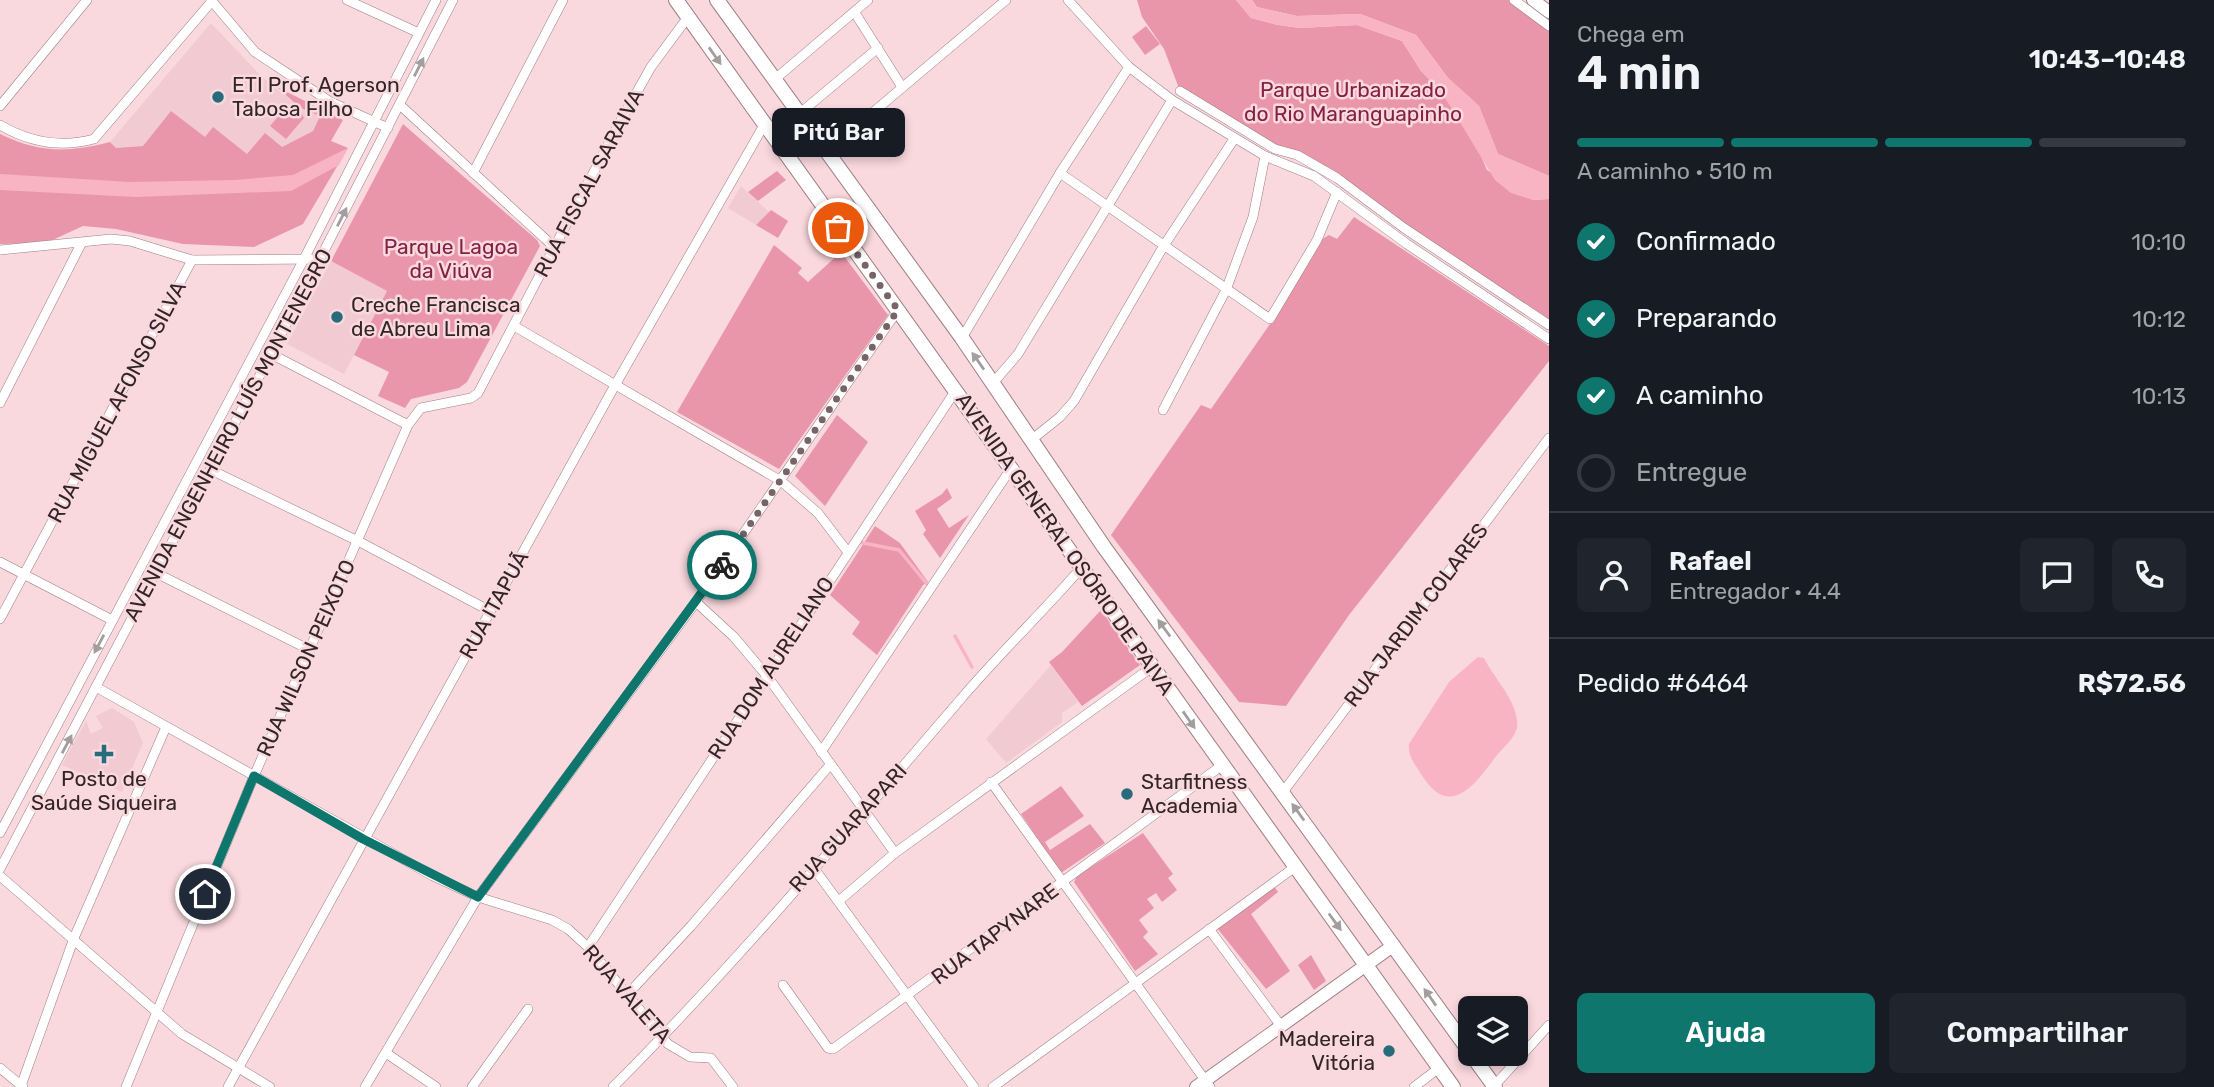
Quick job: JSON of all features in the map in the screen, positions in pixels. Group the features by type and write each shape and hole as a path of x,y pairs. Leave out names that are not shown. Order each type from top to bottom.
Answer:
{"main road":[{"name":"AVENIDA GENERAL OSÓRIO DE PAIVA","path":"676,0 1453,1087"},
{"name":"AVENIDA GENERAL OSÓRIO DE PAIVA","path":"717,0 962,338 1104,547 1458,1036"},
{"name":"AVENIDA GENERAL OSÓRIO DE PAIVA","path":"1480,1066 1495,1086"}],"street":[{"path":"0,106 88,0"},
{"path":"347,0 419,33"},
{"name":"AVENIDA ENGENHEIRO LUÍS MONTENEGRO","path":"0,833 304,259 436,0"},
{"name":"AVENIDA ENGENHEIRO LUÍS MONTENEGRO","path":"0,869 211,470 453,0"},
{"path":"473,173 563,0"},
{"path":"826,152 1006,0"},
{"path":"1068,0 1129,67 1172,100 1265,156 1314,176 1407,244 1549,339"},
{"path":"1514,0 1549,26"},
{"path":"1533,0 1549,12"},
{"path":"0,125 35,142 83,142 94,139 212,1 255,52 329,101 388,128"},
{"path":"775,80 861,4 878,48 902,87"},
{"name":"RUA FISCAL SARAIVA","path":"408,425 421,408 475,396 514,326 553,246 651,68 688,17"},
{"path":"799,114 878,48"},
{"path":"962,338 1060,173 1129,67"},
{"path":"1180,91 1275,149 1297,155 1336,178 1404,228 1549,325"},
{"path":"993,383 1018,355 1172,100"},
{"path":"400,105 553,246"},
{"name":"RUA ITAPUÃ","path":"228,1087 614,387 764,125"},
{"path":"1030,441 1060,417 1074,401 1163,247 1234,139"},
{"path":"1163,410 1226,290 1253,217 1265,156"},
{"path":"1060,173 1270,319 1317,240 1337,191"},
{"path":"0,250 111,239 192,260"},
{"path":"0,403 81,244"},
{"name":"RUA MIGUEL AFONSO SILVA","path":"0,619 192,260 320,259"},
{"path":"365,1087 478,897 696,602 898,310"},
{"path":"514,326 614,387 781,481 810,505 847,551"},
{"path":"271,354 408,425"},
{"name":"RUA DOM AURELIANO","path":"588,947 847,551 956,390"},
{"name":"RUA WILSON PEIXOTO","path":"126,1087 254,776 408,425"},
{"name":"RUA JARDIM COLARES","path":"1283,792 1549,438"},
{"path":"821,752 1012,467"},
{"path":"211,470 358,541 490,611"},
{"path":"185,484 199,491"},
{"path":"0,562 112,620"},
{"name":"RUA GUARAPARI","path":"616,1086 866,811 961,698 1082,567"},
{"path":"156,573 310,650"},
{"path":"696,602 734,637 767,676 895,853"},
{"path":"840,900 895,853 1152,667"},
{"name":"RUA VALETA","path":"96,687 363,839 478,897 552,920 569,929 588,947 661,1037 685,1055 713,1060 733,1087"},
{"path":"0,1068 22,1086 74,939 166,727"},
{"path":"626,995 691,926 830,765"},
{"name":"RUA TAPYNARE","path":"783,985 831,1050 909,997 1221,766"},
{"path":"991,782 1064,882 1204,1085 1394,945"},
{"path":"25,786 41,793"},
{"path":"813,867 840,900 974,1087"},
{"path":"993,1087 1295,867"},
{"path":"0,876 199,1046 270,1087"},
{"path":"1209,929 1281,1026"},
{"path":"472,1087 528,1009"},
{"path":"1495,1086 1549,1025"},
{"path":"386,1053 436,1087"},
{"path":"1415,1087 1439,1068"}],"shaded area":[{"path":"1236,0 1252,0 1257,7 1297,16 1360,14 1416,35 1448,78 1479,106 1498,154 1549,176 1549,199 1533,200 1511,193 1495,180 1441,91 1421,71 1402,41 1357,25 1300,28 1278,25 1251,18"},
{"name":"ETI Prof. Agerson Tabosa Filho","path":"211,23 260,75 299,107 320,116 313,131 276,150 243,156 143,146 116,148 110,142"},
{"path":"348,148 339,165 291,191 136,197 0,190 0,174 130,182 235,180 293,175"},
{"path":"741,186 769,212 756,225 728,208"},
{"name":"Creche Francisca de Abreu Lima","path":"331,261 387,291 344,374 287,344"},
{"path":"1478,657 1484,658 1511,700 1517,728 1510,741 1468,789 1450,796 1441,794 1431,787 1414,764 1409,744 1449,682"},
{"path":"1051,665 1078,702 1062,713 1062,722 1006,763 986,739"},
{"name":"Posto de Saúde Siqueira","path":"112,708 134,722 143,743 122,792 62,765 86,721 91,734 103,728 96,716"}],"green space":[{"name":"Parque Urbanizado do Rio Maranguapinho","path":"1137,0 1236,0 1251,18 1278,25 1300,28 1357,25 1402,41 1421,71 1441,91 1477,147 1487,170 1533,200 1549,199 1549,325 1336,178 1275,149 1180,91 1164,49 1142,17"},
{"name":"Parque Urbanizado do Rio Maranguapinho","path":"1252,0 1514,0 1549,26 1549,176 1498,154 1479,106 1448,78 1416,35 1360,14 1297,16 1257,7"},
{"path":"1146,26 1160,44 1145,55 1132,37"},
{"path":"277,87 343,120 331,141 348,148 303,224 254,247 183,244 116,229 83,226 46,243 0,244 0,134 41,148 80,148 110,142 116,148 143,146 171,111 205,137 213,127 247,154 265,133 282,147 313,131 320,116 299,107"},
{"path":"288,105 300,111 304,118 286,139 270,126"},
{"name":"Parque Lagoa da Viúva","path":"403,124 537,240 540,246 467,382 459,388 411,399 405,408 378,396 389,372 354,355 387,291 331,261"},
{"path":"777,171 786,180 758,201 748,192"},
{"path":"771,210 788,221 778,238 756,225"},
{"path":"1354,217 1549,346 1549,361 1349,615 1286,706 1239,702 1111,535 1201,405 1211,409 1272,321 1316,243 1329,235 1337,239"},
{"path":"774,245 802,268 798,273 808,282 841,252 888,315 779,469 677,412"},
{"path":"837,415 868,442 825,506 795,476"},
{"path":"947,488 952,498 937,509 949,528 969,515 940,558 923,534 926,530 915,511"},
{"path":"875,526 900,543 928,582 923,585 877,655 852,634 860,622 830,595"},
{"path":"1101,610 1140,665 1082,706 1049,662 1062,652"},
{"path":"1061,786 1084,816 1045,842 1050,850 1090,824 1105,843 1061,873 1021,814"},
{"path":"1143,833 1173,874 1168,878 1177,890 1162,902 1156,893 1147,899 1154,908 1139,920 1148,932 1143,937 1158,954 1135,971 1074,882 1077,876"},
{"path":"1274,886 1278,892 1251,914 1290,971 1266,989 1217,928"},
{"path":"1311,955 1326,981 1314,990 1298,965"}],"waterway":[{"path":"858,542 899,550 927,584"},
{"path":"955,636 972,667"}],"way so far":[{"path":"722,565 898,310 838,228"}],"place":[{"name":"ETI Prof. Agerson Tabosa Filho","path":"218,97"},
{"name":"Pitú Bar","path":"838,228"},
{"name":"Creche Francisca de Abreu Lima","path":"337,317"},
{"name":"Posto de Saúde Siqueira","path":"104,754"},
{"name":"Starfitness Academia","path":"1127,794"},
{"name":"Madereira Vitória","path":"1389,1051"}],"route":[{"path":"205,894 254,776 363,839 478,897 722,565"}]}
